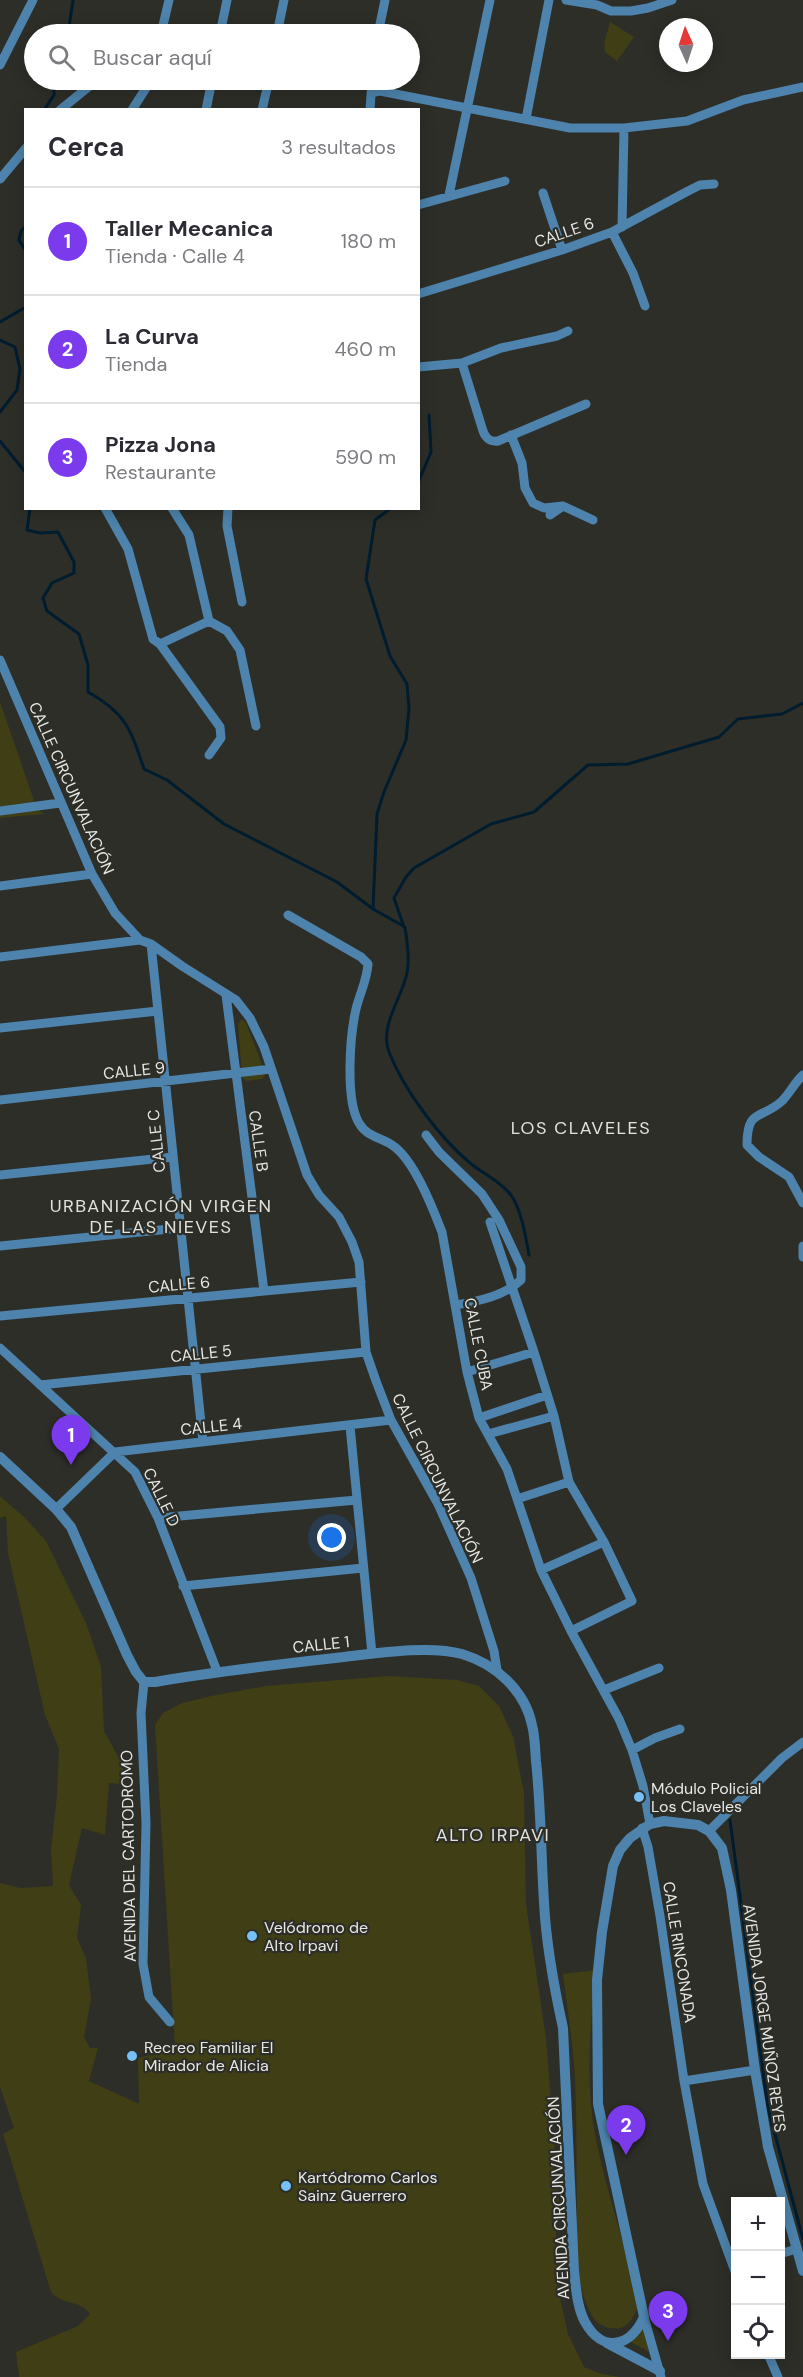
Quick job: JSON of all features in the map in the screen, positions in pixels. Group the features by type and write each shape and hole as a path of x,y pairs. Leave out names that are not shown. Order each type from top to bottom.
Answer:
{"street":[{"path":"0,64 33,0"},
{"path":"163,24 168,0"},
{"path":"222,24 227,0"},
{"path":"279,24 284,0"},
{"path":"380,24 385,0"},
{"path":"450,195 490,0"},
{"path":"526,119 549,0"},
{"path":"566,0 597,5 611,11 672,0"},
{"path":"370,108 372,93 380,91 570,128 624,128 687,121 744,100 803,87"},
{"path":"62,108 84,90"},
{"path":"133,108 145,90"},
{"path":"206,108 210,90"},
{"path":"262,108 267,90"},
{"path":"622,227 624,128"},
{"path":"0,179 24,149"},
{"path":"420,204 505,181"},
{"name":"CALLE 6","path":"420,293 562,250 612,232 700,185 714,184"},
{"path":"543,193 562,250"},
{"path":"612,232 633,273 645,306"},
{"path":"420,368 462,363 501,348 557,336 568,331"},
{"path":"462,363 486,437 495,441 586,404"},
{"path":"511,435 522,463 523,478 530,499 538,507 563,506 593,520"},
{"path":"550,515 563,506"},
{"path":"106,510 128,549 153,639 160,644 220,727 221,738 209,755"},
{"path":"173,510 189,536 209,621 226,631 240,651 256,726"},
{"path":"228,510 227,526 242,602"},
{"path":"160,644 209,621"},
{"name":"CALLE CIRCUNVALACIÓN","path":"0,660 92,874 115,913 140,940 151,944 236,1000 250,1018 271,1069 307,1174 319,1195 339,1217 359,1262 366,1352 391,1420 438,1504 471,1578 494,1651 497,1670"},
{"path":"0,811 60,803"},
{"path":"0,886 92,874"},
{"name":"CALLE CUBA","path":"288,915 368,964 367,977 357,1007 352,1042 351,1094 357,1120 365,1132 393,1146 419,1180 442,1232 467,1372 479,1418 507,1469 542,1570 632,1750 646,1826"},
{"path":"0,957 140,940"},
{"name":"CALLE C","path":"151,944 203,1442"},
{"name":"CALLE B","path":"226,995 264,1291"},
{"path":"0,1028 158,1011"},
{"name":"CALLE 9","path":"0,1100 271,1069"},
{"path":"803,1075 781,1101 757,1114 747,1127 747,1145 759,1157 789,1177 803,1203"},
{"path":"426,1135 439,1152 482,1194 499,1220 521,1267 521,1280 513,1288 502,1294 456,1305"},
{"path":"0,1175 173,1157"},
{"path":"490,1222 554,1416 568,1482 604,1542 632,1601 571,1631"},
{"path":"0,1246 180,1228"},
{"path":"803,1246 803,1257"},
{"name":"CALLE 6","path":"0,1316 361,1282"},
{"name":"CALLE D","path":"0,1348 135,1472 158,1518 217,1671"},
{"name":"CALLE 5","path":"40,1385 366,1352"},
{"path":"467,1372 534,1352"},
{"path":"479,1418 547,1395"},
{"path":"488,1434 554,1416"},
{"name":"CALLE 4","path":"115,1452 391,1420"},
{"path":"350,1426 372,1654"},
{"path":"56,1509 115,1452"},
{"path":"0,1457 56,1509 71,1527 127,1655 144,1682"},
{"path":"517,1500 568,1482"},
{"path":"158,1518 357,1500"},
{"path":"542,1570 604,1542"},
{"path":"183,1586 363,1568"},
{"name":"CALLE 1","path":"144,1682 217,1671 407,1651 460,1653 483,1661 497,1670"},
{"path":"604,1690 659,1668"},
{"name":"AVENIDA CIRCUNVALACIÓN","path":"497,1670 522,1698 532,1724 542,1827 544,1904 555,1991 563,2028 574,2271 579,2306 585,2322 596,2336 660,2374"},
{"name":"AVENIDA DEL CARTODROMO","path":"144,1682 141,1713 146,1823 143,1964 149,1997 170,2022"},
{"path":"632,1750 680,1729"},
{"path":"660,2374 644,2317 598,2104 597,1980 602,1932 612,1875 620,1850 630,1838 646,1826 664,1821 683,1822 698,1825 710,1831 782,1758 803,1742"},
{"name":"CALLE RINCONADA","path":"646,1826 684,2081 703,2184 731,2260"},
{"name":"AVENIDA JORGE MUÑOZ REYES","path":"710,1831 723,1848 768,2146 803,2271"},
{"path":"684,2081 755,2070"},
{"path":"785,2252 795,2249"},
{"path":"607,2343 618,2343 631,2337 639,2328 644,2317"},
{"path":"770,2359 778,2377"}],"shaded area":[{"path":"610,22 634,37 617,61 605,52 604,44"},
{"path":"0,702 37,809 44,814 0,818"},
{"path":"242,1019 246,1023 264,1070 265,1075 262,1079 246,1081 242,1077 238,1024"},
{"path":"0,1496 46,1541 86,1623 101,1667 104,1731 124,1767 120,1784 109,1783 105,1835 82,1828 69,1885 81,1905 77,1938 86,1958 91,1999 84,2037 90,2048 98,2048 89,2081 139,2104 138,2058 175,2048 155,1725 163,1713 182,1703 266,1686 388,1676 457,1680 479,1686 499,1706 513,1736 524,1793 526,1904 546,2038 559,2203 556,2233 557,2285 568,2334 584,2367 602,2374 620,2377 19,2377 16,2352 78,2326 90,2314 81,2306 61,2299 51,2292 3,2134 14,2128 0,2087 0,1883 20,1888 53,1886 51,1849 59,1749 45,1715 8,1553 6,1516 0,1518"},
{"path":"595,1970 590,2052 592,2114 637,2308 629,2323 620,2328 608,2328 593,2317 582,2290 577,2261 575,2078 563,1974"},
{"path":"643,2326 649,2352 627,2340"}],"waterway":[{"path":"69,24 73,0"},
{"path":"45,108 54,95 54,90"},
{"path":"24,228 19,240 24,248"},
{"path":"0,322 24,308"},
{"path":"0,340 15,347 20,369 17,390 0,412"},
{"path":"420,478 431,452 429,415"},
{"path":"0,441 24,471"},
{"path":"30,510 27,530 40,533 58,532 74,562 74,573 52,583 43,598 47,611 79,634 88,665 88,692 119,715 131,733 144,769 167,780 224,824 337,882 373,909 405,927 408,967 389,1022 387,1032 389,1052 413,1097 446,1140 470,1163 510,1194 520,1215 529,1255"},
{"path":"373,909 377,814 406,740 409,709 407,684 390,656 366,579 375,520 388,510"},
{"path":"404,927 394,898 414,868 491,824 534,812 588,765 628,764 719,737 738,719 782,714 803,703"},
{"path":"730,1820 768,2108 803,2239"}],"place":[{"name":"Taller Mecanica","path":"71,1465"},
{"name":"Módulo Policial Los Claveles","path":"639,1797"},
{"name":"Velódromo de Alto Irpavi","path":"252,1936"},
{"name":"Recreo Familiar El Mirador de Alicia","path":"132,2056"},
{"name":"La Curva","path":"626,2155"},
{"name":"Kartódromo Carlos Sainz Guerrero","path":"286,2186"},
{"name":"Pizza Jona","path":"668,2341"}],"district":[{"name":"LOS CLAVELES","path":"581,1128"},
{"name":"URBANIZACIÓN VIRGEN DE LAS NIEVES","path":"161,1216"},
{"name":"ALTO IRPAVI","path":"493,1835"}]}
